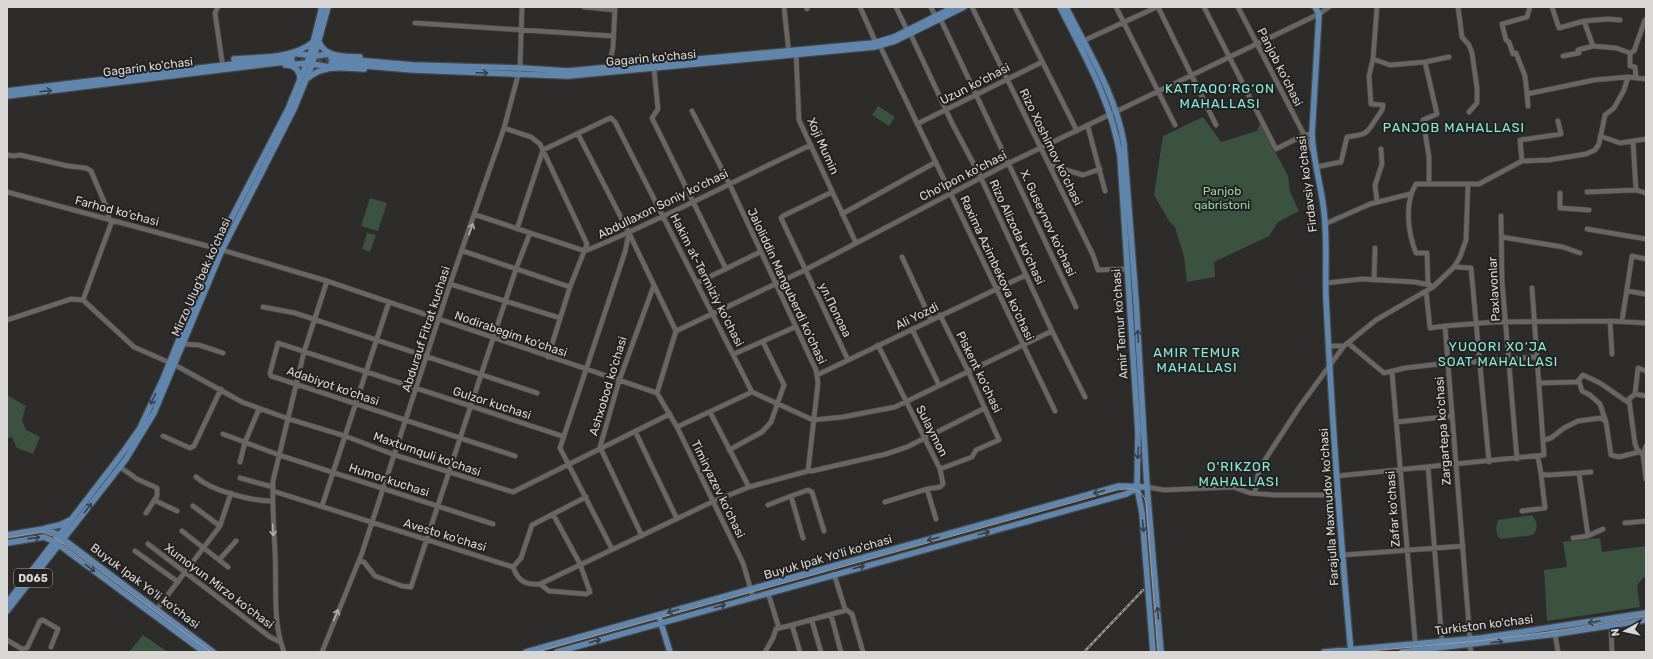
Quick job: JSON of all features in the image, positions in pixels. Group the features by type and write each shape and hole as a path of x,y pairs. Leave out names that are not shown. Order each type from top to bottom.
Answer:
{"main road":[{"name":"Mirzo Ulug'bek ko'chasi","path":"316,42 322,7"},
{"name":"Mirzo Ulug'bek ko'chasi","path":"61,537 120,467 154,413 172,364 219,249 303,80 328,7"},
{"name":"Gagarin ko'chasi","path":"331,61 568,76 654,69 878,44 909,32 954,7"},
{"name":"Gagarin ko'chasi","path":"937,17 964,7"},
{"name":"Amir Temur ko'chasi","path":"1060,7 1121,129 1126,161 1128,269 1138,432 1137,487 1142,513 1153,652"},
{"name":"Amir Temur ko'chasi","path":"1066,7 1083,41 1114,114"},
{"path":"1315,7 1319,14"},
{"name":"Firdavsiy ko'chasi","path":"1319,14 1312,150 1320,182 1326,224 1326,283 1330,360"},
{"path":"291,59 316,42 331,61"},
{"name":"Gagarin ko'chasi","path":"413,67 520,68 568,71 789,54"},
{"path":"209,68 222,61 291,59 312,55 331,61"},
{"path":"291,59 310,63 331,61"},
{"path":"291,59 303,80 331,61"},
{"name":"Gagarin ko'chasi","path":"7,91 291,59"},
{"name":"Gagarin ko'chasi","path":"7,96 209,68"},
{"name":"Amir Temur ko'chasi","path":"1128,230 1161,652"},
{"name":"Mirzo Ulug'bek ko'chasi","path":"61,537 73,517 121,456 140,428 183,344 219,249"},
{"name":"Farajulla Maxmudov ko'chasi","path":"1330,360 1337,476 1351,651"},
{"name":"Buyuk Ipak Yo'li ko'chasi","path":"526,652 1119,486 1147,486"},
{"name":"Buyuk Ipak Yo'li ko'chasi","path":"557,652 1126,494 1137,487"},
{"path":"7,535 60,525 73,517"},
{"name":"Buyuk Ipak Yo'li ko'chasi","path":"43,529 61,537 213,652"},
{"path":"7,543 44,537 57,543 61,537"},
{"name":"Buyuk Ipak Yo'li ko'chasi","path":"57,543 204,652"},
{"name":"D065","path":"7,603 57,543"},
{"name":"D065","path":"7,611 57,543"},
{"name":"Turkiston ko'chasi","path":"1402,652 1443,647 1646,613"},
{"path":"659,615 670,652"},
{"name":"Turkiston ko'chasi","path":"1470,642 1556,634 1646,620"},
{"name":"Turkiston ko'chasi","path":"1324,652 1351,651 1415,644 1443,647"}],"street":[{"path":"218,7 215,13 222,61"},
{"name":"Abdurauf Fitrat kuchasi","path":"322,652 359,561 428,357 450,284 476,215 504,128 520,68 522,7"},
{"path":"584,7 615,8 609,68"},
{"path":"784,7 789,54"},
{"name":"Raxima Azimbekova ko'chasi","path":"860,7 997,288 1055,411"},
{"name":"Rizo Alizoda ko'chasi","path":"896,7 981,178 1052,332 1085,397"},
{"name":"X. Guseynov ko'chasi","path":"931,7 976,95 1076,307"},
{"name":"Rizo Xoshimov ko'chasi","path":"972,7 1093,255 1098,270 1128,269"},
{"path":"1015,7 1076,131"},
{"path":"1116,7 1175,125"},
{"path":"1083,41 1158,7 1216,125"},
{"path":"1204,7 1228,58 1276,150 1304,135 1312,134"},
{"name":"Panjob ko'chasi","path":"1238,7 1312,150"},
{"name":"Cho'lpon ko'chasi","path":"676,331 776,284 951,193 1319,14 1329,7"},
{"path":"1316,167 1341,162 1348,137 1365,134 1369,131 1382,110 1383,105 1371,104 1368,76 1373,59 1377,7"},
{"path":"1458,7 1462,36 1469,45 1472,53 1477,88 1477,103 1469,112"},
{"path":"1528,106 1523,72 1516,53 1513,54 1509,42 1506,40 1502,24 1527,17 1530,7"},
{"path":"1552,7 1559,28 1584,22 1608,19 1620,20"},
{"path":"1630,53 1634,51 1645,20"},
{"path":"1584,22 1593,46"},
{"path":"415,23 613,36"},
{"path":"1563,56 1579,53 1578,50 1593,46 1616,48 1630,53"},
{"name":"Xoji Mumin","path":"796,53 799,120 856,243"},
{"path":"1630,53 1630,66 1635,67 1636,77"},
{"path":"1373,59 1390,65 1425,62 1449,57"},
{"name":"Uzun ko'chasi","path":"917,124 1007,78 1042,62"},
{"path":"1425,62 1437,114 1423,120 1430,157 1429,183"},
{"path":"654,69 658,109 652,118 726,269"},
{"path":"1527,94 1594,80 1628,77 1646,79"},
{"path":"1428,284 1427,253 1416,253 1411,241 1410,194 1416,184 1479,184 1522,161 1549,160 1586,154 1594,150 1599,144 1605,115 1614,108 1624,90 1628,77"},
{"name":"Jaloliddin Manguberdi ko'chasi","path":"692,111 729,183 816,370 818,383 808,470"},
{"name":"Hakim at-Termiziy ko'chasi","path":"578,134 611,118 615,122 752,392"},
{"path":"1522,161 1520,140 1561,134 1558,121"},
{"path":"1088,127 1105,191"},
{"path":"504,128 536,139 543,150 586,239 587,244 570,287 548,357"},
{"path":"517,229 543,150 578,134 629,233 676,331 657,393"},
{"path":"1600,136 1620,143 1646,139"},
{"path":"1633,141 1636,190"},
{"name":"Abdullaxon Soniy ko'chasi","path":"585,251 629,233 663,215 694,202 729,183 811,145"},
{"path":"1377,202 1375,185 1382,164 1381,149"},
{"path":"7,155 20,155 68,166 86,168 91,171 108,211 110,220 83,300 71,299 63,301 7,320"},
{"path":"842,214 936,162"},
{"path":"1048,165 1083,175 1100,169"},
{"path":"1255,493 1259,469 1321,376 1330,367 1346,345 1376,320 1433,287 1447,275 1460,257 1466,240 1468,185"},
{"path":"1587,192 1636,190 1646,193"},
{"name":"Farhod ko'chasi","path":"7,192 219,249"},
{"name":"ул.Попова","path":"832,192 781,218 804,270 848,360"},
{"path":"1560,193 1560,208 1589,210"},
{"path":"1326,224 1377,202 1410,194"},
{"path":"476,215 585,251"},
{"name":"Paxlavonlar","path":"1501,216 1500,236 1502,237 1502,281 1517,459"},
{"path":"1587,229 1646,239"},
{"path":"359,561 364,562 375,576 402,586 411,587 459,438 516,269 530,233"},
{"path":"612,549 560,448 562,436 586,370 625,252 629,233"},
{"path":"1502,237 1563,247 1580,253"},
{"path":"1374,280 1375,248"},
{"name":"Nodirabegim ko'chasi","path":"219,249 327,281 657,393"},
{"path":"463,251 570,287"},
{"path":"698,283 760,252"},
{"path":"1622,321 1632,256 1646,259"},
{"path":"902,257 931,320"},
{"path":"1457,268 1471,268 1477,323 1481,390 1489,462"},
{"name":"Ali Yozdi","path":"817,376 940,315 1026,275"},
{"path":"1326,283 1374,280 1428,284 1433,287"},
{"path":"284,652 280,642 277,618 272,501 273,489 279,455 289,419 304,352 327,281"},
{"path":"450,284 506,300 560,318"},
{"name":"Ashxobod ko'chasi","path":"642,536 600,447 619,381 644,306 654,285"},
{"path":"1337,476 1517,459 1541,456 1545,453 1536,356 1532,288"},
{"path":"1426,291 1430,328 1477,323 1506,322 1534,323 1622,321 1646,323"},
{"path":"1627,292 1646,294"},
{"name":"Maxtumquli ko'chasi","path":"83,300 134,347 172,364 221,389 242,402 289,419 345,436 395,455 513,492 600,447 635,432 670,414"},
{"path":"322,506 389,302"},
{"path":"263,307 295,313 481,376 537,393"},
{"name":"Piskent ko'chasi","path":"940,315 968,371 998,437 998,442 976,450 972,457 940,469"},
{"path":"1610,321 1612,354"},
{"name":"Zargartepa ko'chasi","path":"1445,326 1471,652"},
{"path":"734,354 795,327"},
{"path":"912,329 939,385"},
{"path":"677,427 752,392 813,420 826,420 885,410 1052,332"},
{"path":"729,450 762,432 771,422 784,384 763,342"},
{"name":"Adabiyot ko'chasi","path":"417,388 278,343 270,373 271,376 515,456"},
{"path":"183,344 199,345 223,352"},
{"name":"Sulaymon","path":"878,345 940,469 943,484 940,487 927,489"},
{"path":"1329,346 1346,345 1384,373 1405,368 1448,363 1536,356"},
{"path":"1646,371 1638,368 1635,394 1629,399 1635,444 1641,454 1646,479"},
{"name":"Zafar ko'chasi","path":"1392,372 1406,550 1416,651"},
{"path":"1629,403 1610,389 1587,376 1581,376 1579,381 1582,391 1590,395 1600,404 1606,422 1611,455 1613,457 1619,457 1641,454"},
{"path":"1539,383 1579,381"},
{"name":"Gulzor kuchasi","path":"417,388 470,407 562,436"},
{"path":"163,436 190,448 194,446 221,389"},
{"name":"Timiryazev ko'chasi","path":"657,393 677,427 712,502 743,563 753,597"},
{"path":"1635,394 1646,396"},
{"path":"240,462 245,442 259,408"},
{"path":"540,584 712,502 749,487 808,470 812,471 886,454 907,447 924,437 985,408"},
{"path":"710,412 749,487"},
{"path":"1397,422 1452,416"},
{"path":"1544,440 1551,438 1564,428 1578,421 1601,418 1606,422"},
{"path":"635,432 677,519"},
{"name":"Humor kuchasi","path":"223,434 279,455 493,524"},
{"path":"1641,454 1646,446"},
{"path":"1522,512 1545,508 1541,474 1541,456"},
{"path":"120,467 137,479 157,488 154,500 146,513"},
{"path":"1428,467 1443,647"},
{"path":"1541,474 1548,475 1591,472"},
{"path":"1579,473 1588,536"},
{"path":"196,477 202,482 231,493 260,501 272,501"},
{"name":"Avesto ko'chasi","path":"240,478 372,523 513,567"},
{"path":"1147,486 1164,490 1232,487 1255,493 1339,495"},
{"path":"885,502 927,489 936,519"},
{"path":"768,505 808,490 812,492 824,531"},
{"path":"157,609 220,526 231,493"},
{"path":"791,496 803,538"},
{"path":"553,514 580,564 590,592 586,594 549,591 540,584 524,582 516,577 513,567 521,558 532,525 553,514 586,497"},
{"path":"154,500 177,511"},
{"path":"193,506 220,526"},
{"path":"1625,523 1646,520"},
{"path":"1573,538 1588,536 1603,530"},
{"path":"182,531 228,567"},
{"path":"219,560 236,541"},
{"name":"Xumoyun Mirzo ko'chasi","path":"148,544 270,637 280,642"},
{"path":"1343,555 1463,546"},
{"path":"135,551 178,582"},
{"path":"834,574 845,609 852,614 863,652"},
{"path":"768,593 779,628"},
{"path":"765,652 776,629 812,621 847,610"},
{"path":"831,615 841,652"},
{"path":"7,640 22,649 27,648 40,621 43,620 58,629 51,646"},
{"path":"812,621 821,652"},
{"path":"792,625 800,652"},
{"path":"1611,626 1612,652"},
{"path":"1554,628 1558,652"}],"green space":[{"path":"878,106 895,117 889,126 872,115"},
{"name":"Panjob qabristoni","path":"1203,117 1221,142 1257,131 1260,123 1288,176 1290,192 1299,211 1278,222 1269,236 1214,262 1215,277 1187,282 1184,257 1175,227 1169,221 1154,195 1163,136"},
{"path":"370,198 387,203 378,231 361,226"},
{"path":"367,233 376,235 370,252 362,249"},
{"path":"7,395 26,406 22,420 26,430 40,437 33,454 17,448 12,437 7,439"},
{"path":"1532,515 1537,525 1533,535 1501,539 1498,537 1496,528 1498,520"},
{"path":"1600,538 1602,552 1646,546 1646,575 1637,585 1640,607 1547,621 1544,570 1567,567 1563,542"},
{"path":"143,635 168,652 129,652"}],"tunnel":[{"path":"316,57 331,58"},
{"path":"292,61 331,63"}],"tram line":[{"path":"537,652 1117,490 1127,489 1139,491 1146,503 1158,652"},
{"path":"7,538 42,532 53,536 211,652"},
{"path":"1359,652 1478,641 1556,631 1646,616"}],"railway":[{"path":"1084,652 1143,590"}],"district":[{"name":"KATTAQO‘RG‘ON MAHALLASI","path":"1220,96"},
{"name":"PANJOB MAHALLASI","path":"1454,127"},
{"name":"YUQORI XO‘JA SOAT MAHALLASI","path":"1498,354"},
{"name":"AMIR TEMUR MAHALLASI","path":"1197,360"},
{"name":"O'RIKZOR MAHALLASI","path":"1239,474"}]}
